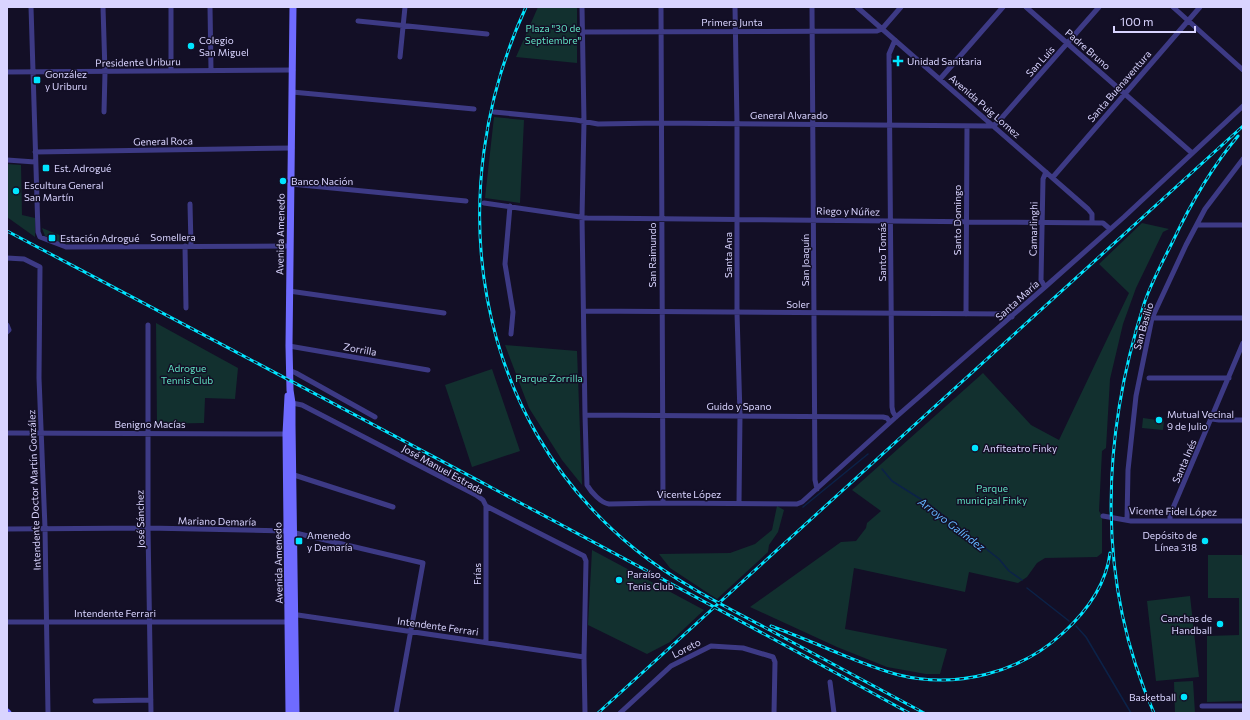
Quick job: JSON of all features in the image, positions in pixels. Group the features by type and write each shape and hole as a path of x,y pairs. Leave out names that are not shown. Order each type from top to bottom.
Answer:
{"street":[{"path":"7,160 35,162 31,7"},
{"path":"103,7 106,72 104,112"},
{"path":"171,7 171,71"},
{"path":"210,7 211,70"},
{"name":"Avenida Amenedo","path":"289,434 292,403 289,370 289,291 293,7"},
{"path":"400,57 405,7"},
{"path":"582,7 584,122 582,217 585,415"},
{"name":"San Raimundo","path":"661,7 660,219 663,503"},
{"name":"Santa Ana","path":"735,7 737,124 737,313 740,415 739,503"},
{"name":"San Joaquín","path":"812,7 811,30 816,416 815,480 817,488"},
{"name":"Avenida Puig Lomez","path":"857,7 994,125 1091,212 1093,217 1092,223"},
{"path":"882,29 901,7"},
{"path":"940,79 1003,7"},
{"name":"Padre Bruno","path":"1026,7 1192,153"},
{"name":"San Luis","path":"994,125 999,122 1099,7"},
{"path":"1173,7 1243,70"},
{"name":"Santa Buenaventura","path":"1053,178 1200,7"},
{"path":"358,21 487,34"},
{"name":"Primera Junta","path":"582,32 735,32 811,30 878,31 882,29"},
{"name":"Santo Tomás","path":"895,40 889,54 889,125 892,407 896,417"},
{"name":"Presidente Uriburu","path":"7,72 293,70"},
{"path":"292,92 474,109"},
{"name":"Santa María","path":"799,503 1012,317 1243,106"},
{"path":"494,112 584,122"},
{"name":"General Alvarado","path":"584,122 598,124 994,125"},
{"name":"Santo Domingo","path":"966,314 967,126"},
{"name":"General Roca","path":"35,152 292,148"},
{"name":"San Basilio","path":"1127,520 1128,470 1136,396 1152,318 1208,204 1243,159"},
{"name":"Somellera","path":"35,162 38,232 40,237 66,247 290,246"},
{"name":"Camarlinghi","path":"1045,287 1041,280 1043,179 1046,172"},
{"path":"291,184 466,201"},
{"path":"484,203 582,217"},
{"path":"190,204 191,246"},
{"path":"510,206 505,264 513,312 511,334"},
{"name":"Riego y Núñez","path":"582,217 966,222 1103,222 1110,229"},
{"path":"1197,225 1243,225"},
{"path":"185,246 186,308"},
{"name":"Intendente Doctor Martín González","path":"7,258 24,259 40,267 39,378 45,528 48,713"},
{"path":"289,291 444,313"},
{"name":"Soler","path":"584,311 1006,314 1012,317"},
{"path":"1152,318 1243,318"},
{"path":"7,325 10,330 7,332"},
{"name":"José Sánchez","path":"148,325 148,528 151,713"},
{"name":"Santa Inés","path":"1170,521 1170,515 1243,343"},
{"name":"Zorrilla","path":"289,346 428,370"},
{"path":"289,370 375,417"},
{"path":"1149,378 1229,378"},
{"name":"Avenida Amenedo","path":"289,713 292,614 290,473 287,398 290,390"},
{"name":"José Manuel Estrada","path":"292,403 302,405 476,495 483,500 486,506 584,556 586,561 584,657"},
{"name":"Guido y Spano","path":"585,415 883,417 887,418 890,422"},
{"name":"Vicente López","path":"585,415 587,485 589,489 606,504 799,503"},
{"path":"1212,419 1243,420"},
{"name":"Benigno Macías","path":"7,433 289,434"},
{"path":"290,473 393,507"},
{"name":"Frías","path":"486,506 486,642"},
{"name":"Vicente Fidel López","path":"1103,516 1127,520 1243,521"},
{"name":"Mariano Demaría","path":"7,529 148,528 290,532 422,563 411,632"},
{"name":"Intendente Ferrari","path":"292,614 584,657"},
{"name":"Intendente Ferrari","path":"7,622 292,622"},
{"name":"Avenida Amenedo","path":"292,622 296,713"},
{"path":"396,713 411,632"},
{"name":"Loreto","path":"620,713 672,666 711,646 719,645 749,649 773,657 775,660 774,713"},
{"path":"584,657 585,713"},
{"path":"830,682 834,713"},
{"path":"95,701 151,700"},
{"path":"1202,706 1243,706"}],"green space":[{"name":"Plaza \"30 de Septiembre\"","path":"538,7 577,7 577,63 516,57"},
{"path":"494,117 524,120 520,203 485,198"},
{"path":"7,164 21,165 22,215 35,218 35,237 7,217"},
{"name":"Parque municipal Finky","path":"1142,223 1169,229 1163,232 1136,288 1123,324 1110,379 1106,448 1102,451 1099,511 1102,516 1102,553 1097,557 1045,558 1037,563 1027,577 1018,583 969,572 965,592 854,568 845,629 947,649 940,674 926,674 887,667 837,647 750,607 841,542 856,541 866,528 867,523 881,511 852,490 983,373 1031,425 1059,440 1129,293 1099,264"},
{"path":"42,228 74,241 68,244 56,241 45,236"},
{"name":"Adrogue Tennis Club","path":"156,323 238,368 235,399 205,398 204,423 157,424"},
{"name":"Parque Zorrilla","path":"505,345 577,351 582,485 562,460 529,408"},
{"path":"492,369 520,451 472,467 445,385"},
{"path":"1143,418 1164,421 1163,430 1142,428"},
{"path":"777,506 784,510 778,532 769,545 768,552 717,599 670,568 659,554 730,553 755,544 772,530"},
{"name":"Paraíso Tenis Club","path":"592,550 704,610 670,642 647,654 588,625"},
{"path":"1208,555 1243,555 1243,701 1207,702 1207,636 1239,635 1239,598 1208,598"},
{"path":"1190,596 1199,677 1156,681 1147,601"},
{"name":"Basketball","path":"1193,681 1195,713 1175,713 1174,682"}],"waterway":[{"name":"Arroyo Galíndez","path":"803,507 868,454"},
{"name":"Arroyo Galíndez","path":"882,469 892,481 930,505 999,559 1009,571 1022,580"},
{"name":"Arroyo Galíndez","path":"1027,588 1069,621"},
{"name":"Arroyo Galíndez","path":"1076,626 1086,637 1131,713"}],"railway":[{"path":"526,7 499,78 484,152 480,226 487,299 506,369 538,436 581,496 636,550 666,572 714,601 924,713"},
{"path":"598,713 1243,126"},
{"path":"1154,713 1135,663 1122,613 1114,562 1111,510 1113,458 1119,406 1130,355 1150,288 1194,201 1210,174 1238,136"},
{"path":"7,231 572,530 909,713"},
{"path":"771,626 866,664 899,675 921,679 943,680 986,674 1007,668 1027,658 1046,647 1063,633 1087,607 1094,597 1104,576 1110,553"}],"place":[{"name":"Colegio San Miguel","path":"191,46"},
{"name":"Unidad Sanitaria","path":"898,61"},
{"name":"González y Uriburu","path":"37,80"},
{"name":"Est. Adrogué","path":"46,168"},
{"name":"Banco Nación","path":"283,181"},
{"name":"Escultura General San Martín","path":"16,191"},
{"name":"Estación Adrogué","path":"52,238"},
{"name":"Mutual Vecinal 9 de Julio","path":"1159,420"},
{"name":"Anfiteatro Finky","path":"975,448"},
{"name":"Amenedo y Demaría","path":"299,541"},
{"name":"Depósito de Línea 318","path":"1205,541"},
{"name":"Paraíso Tenis Club","path":"619,580"},
{"name":"Canchas de Handball","path":"1220,624"},
{"name":"Basketball","path":"1184,697"}]}
